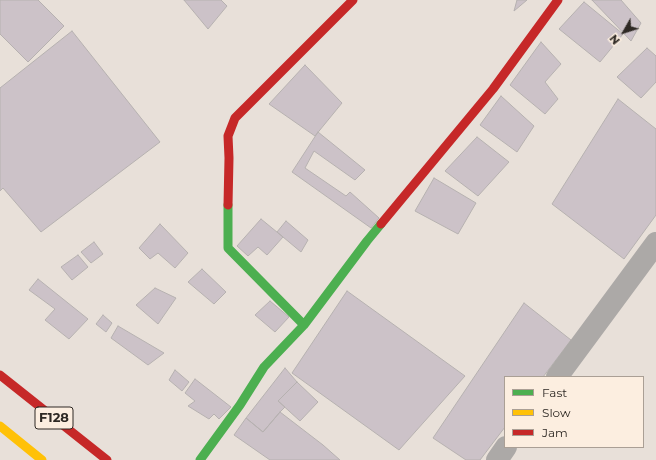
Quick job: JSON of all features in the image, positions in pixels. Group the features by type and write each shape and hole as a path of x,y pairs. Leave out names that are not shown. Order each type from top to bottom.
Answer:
{"street":[{"path":"200,460 240,405 264,367 304,325 367,241 493,89 558,0"},
{"path":"304,325 228,248 228,136 235,118 346,2"},
{"path":"558,376 656,242"},
{"name":"F128","path":"0,375 107,460"},
{"name":"F128","path":"0,426 42,460"},
{"path":"497,460 505,448"}],"building":[{"path":"0,0 38,0 64,26 28,62 0,34"},
{"path":"184,0 221,0 227,6 208,29"},
{"path":"517,0 527,0 514,11"},
{"path":"592,0 621,0 641,23 631,41"},
{"path":"584,2 623,34 600,62 559,29"},
{"path":"72,31 160,142 41,232 3,188 0,191 0,88"},
{"path":"541,42 561,64 545,82 558,99 545,114 510,85"},
{"path":"647,48 656,56 656,82 641,98 617,77"},
{"path":"305,65 342,103 315,136 269,104"},
{"path":"501,96 534,126 517,152 480,125"},
{"path":"618,99 656,129 656,215 624,259 552,204"},
{"path":"318,132 365,170 355,180 314,151 305,168 346,196 350,192 379,218 371,228 292,172"},
{"path":"477,137 509,162 478,196 445,171"},
{"path":"434,178 476,203 458,234 415,211"},
{"path":"261,219 283,237 267,255 258,247 248,256 237,246"},
{"path":"286,221 308,240 301,252 277,232"},
{"path":"160,224 188,253 175,268 158,253 150,259 139,248"},
{"path":"94,242 103,254 91,263 81,252"},
{"path":"78,255 88,267 72,280 61,267"},
{"path":"202,269 226,292 214,304 188,282"},
{"path":"38,279 88,319 69,339 45,320 55,309 29,290"},
{"path":"155,288 176,298 158,324 136,305"},
{"path":"347,291 465,376 399,450 292,373"},
{"path":"270,301 289,317 275,332 255,315"},
{"path":"524,303 571,340 544,376 504,376 504,428 480,460 466,460 433,438"},
{"path":"103,315 112,323 106,332 96,324"},
{"path":"118,326 164,353 148,365 111,338"},
{"path":"285,368 297,382 278,401 285,407 263,432 246,418"},
{"path":"175,370 189,382 182,391 169,380"},
{"path":"195,379 231,407 219,419 214,414 209,419 188,406 195,401 185,393"},
{"path":"297,382 318,402 300,421 278,401"},
{"path":"280,412 340,460 270,460 234,435 246,418 263,432"}],"traffic: fast":[{"path":"228,205 228,248 304,325"},
{"path":"200,460 240,405 264,367 304,325 381,224"}],"traffic: slow":[{"path":"0,426 42,460"}],"traffic: jam":[{"path":"228,205 228,136 235,118 353,0"},
{"path":"381,224 493,89 558,0"},
{"path":"0,375 107,460"}]}
